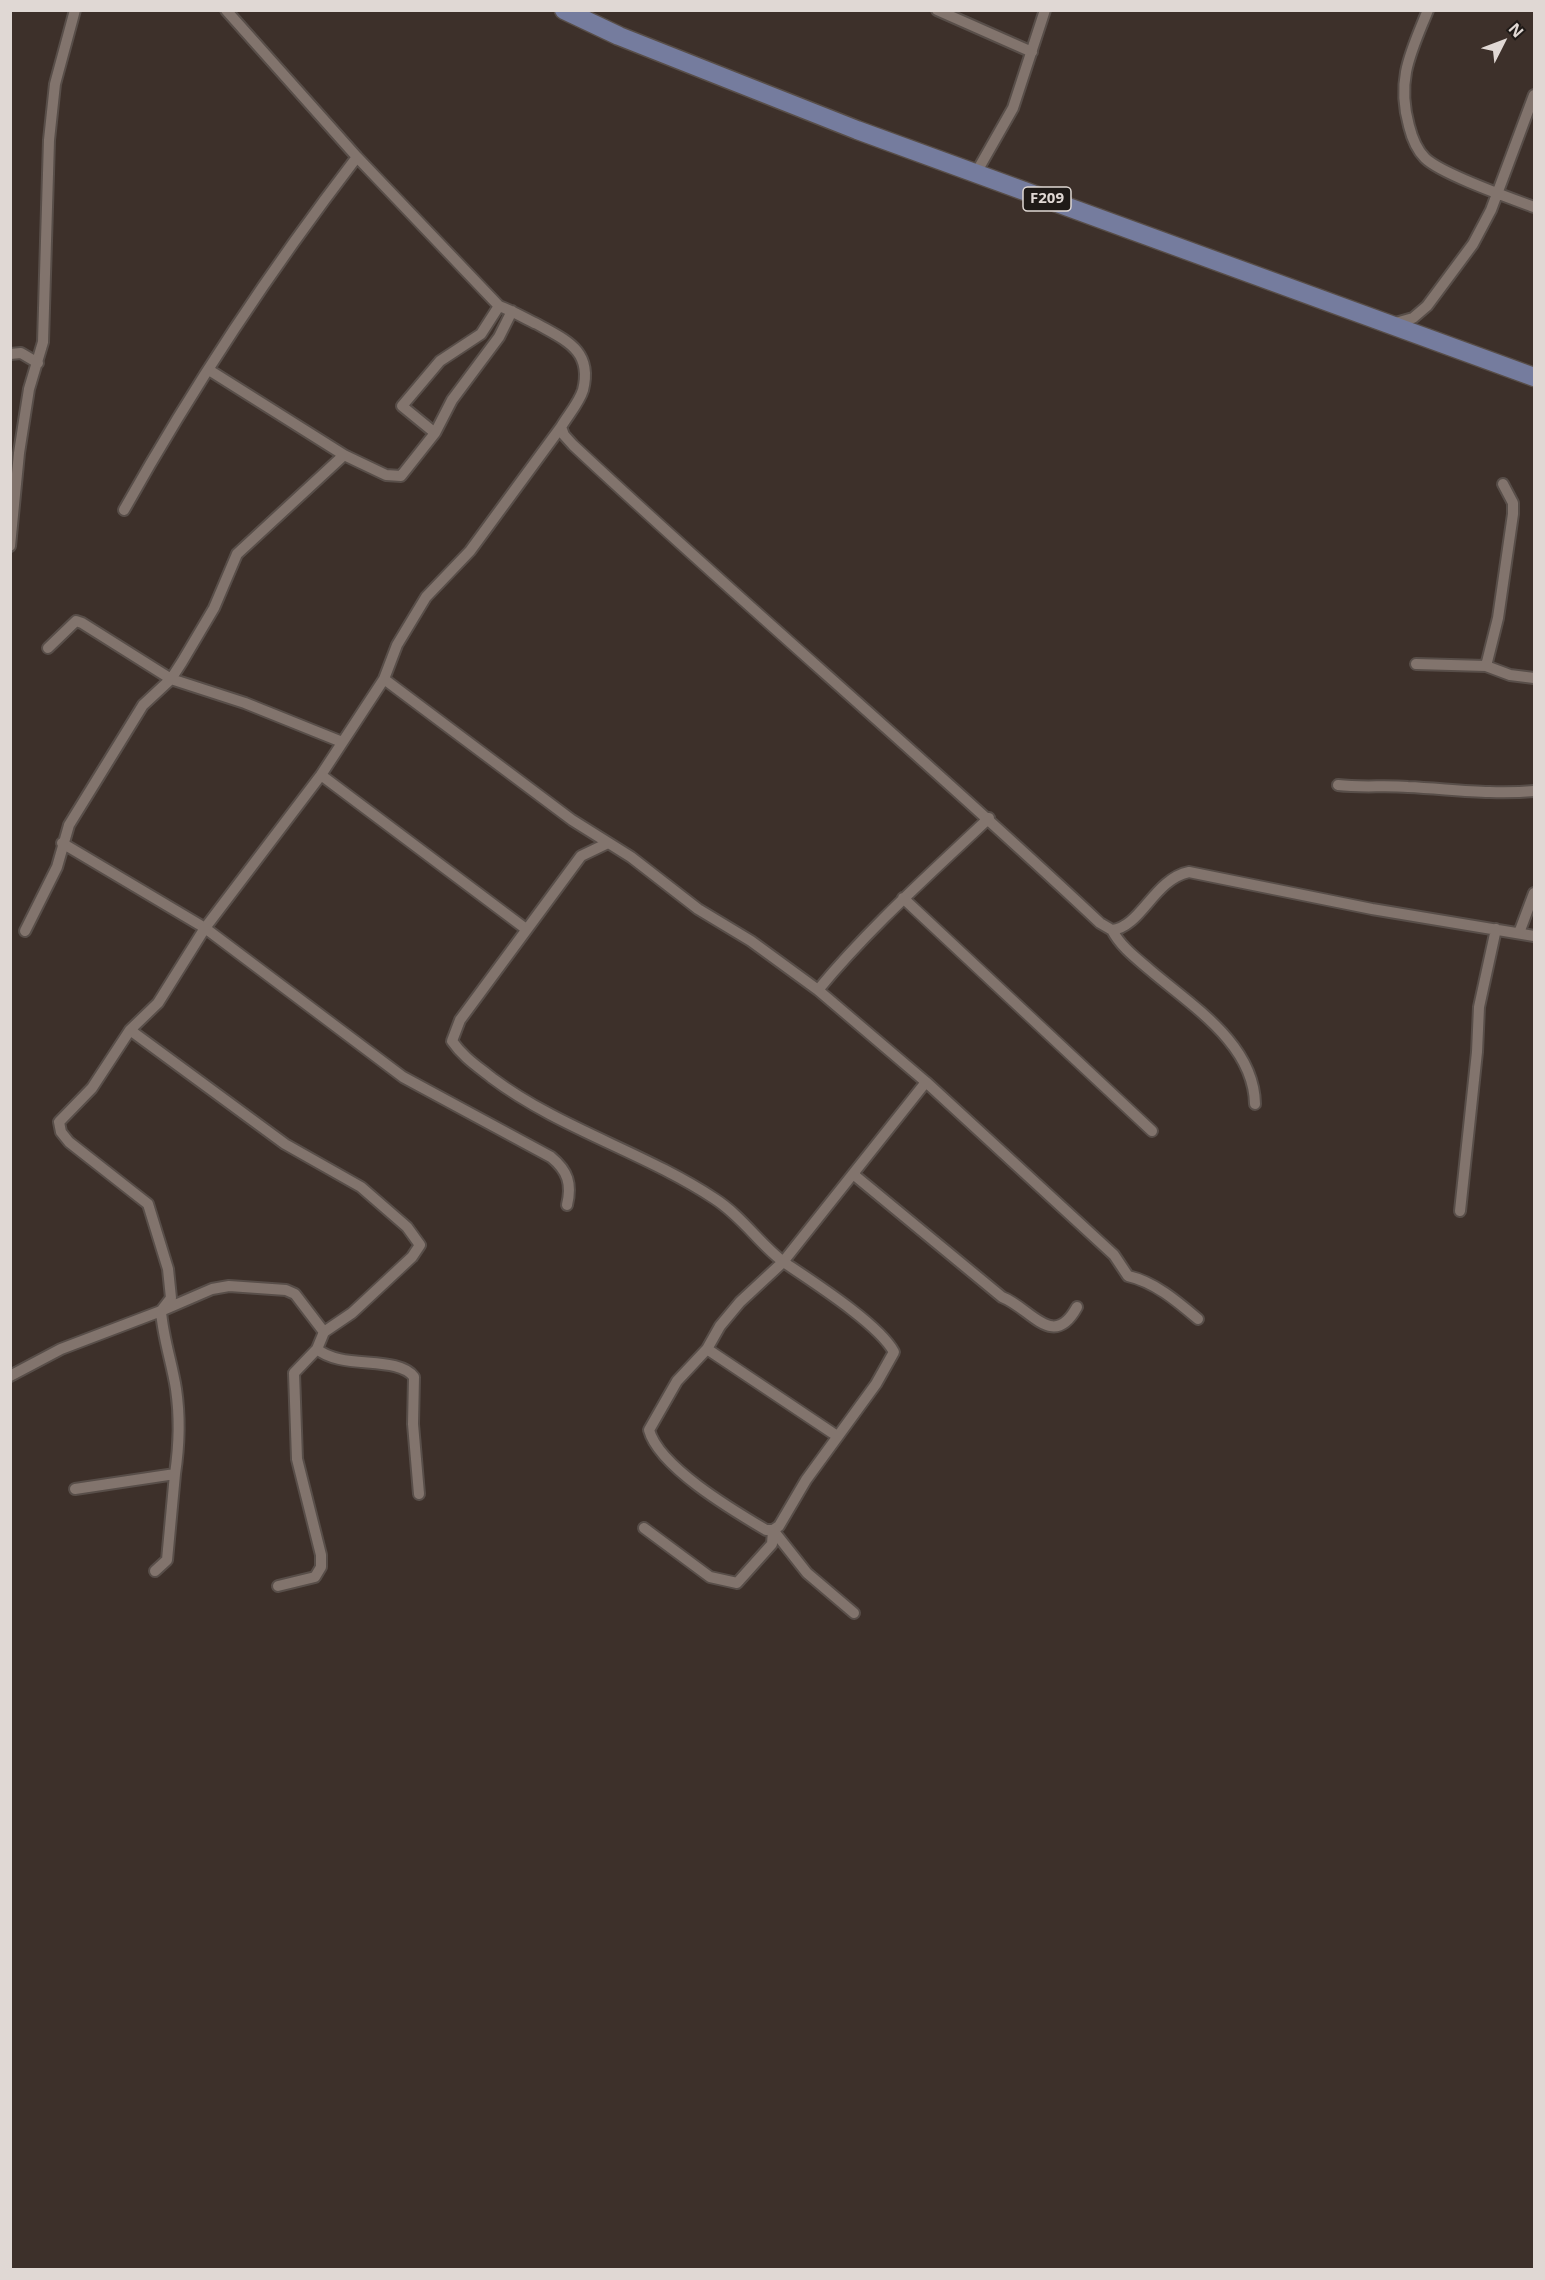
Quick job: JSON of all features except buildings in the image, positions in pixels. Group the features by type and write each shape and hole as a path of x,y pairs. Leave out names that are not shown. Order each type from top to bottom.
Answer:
{"main road":[{"name":"F209","path":"564,10 735,82 976,173 1534,377"}],"street":[{"path":"10,546 14,486 30,389 38,363 46,312 49,141 55,84 75,10"},
{"path":"155,1571 167,1560 175,1474 176,1391 167,1353 161,1311 171,1298 168,1269 148,1204 69,1142 59,1122 92,1088 130,1030 158,1003 205,928 321,775 384,679 397,645 426,597 470,551 561,427 583,389 580,356 572,343 512,310 499,306 357,157 226,10"},
{"path":"937,10 1032,52"},
{"path":"976,173 1013,108 1045,10"},
{"path":"1428,10 1407,62 1403,80 1403,99 1413,141 1425,159 1497,193 1534,207"},
{"path":"1392,324 1413,318 1440,291 1484,225 1534,95"},
{"path":"124,510 166,437 294,240 357,157"},
{"path":"435,433 402,406 440,361 481,334 499,306"},
{"path":"209,370 344,455 386,475 401,476 435,433 452,400 499,337 512,310"},
{"path":"10,354 21,353 38,363"},
{"path":"561,427 564,435 573,445 661,529 988,818 1100,923 1112,930 1128,951 1211,1023 1241,1055 1252,1076 1255,1104"},
{"path":"25,931 57,867 69,825 143,705 171,679 214,608 237,554 344,455"},
{"path":"1486,666 1498,618 1514,514 1513,503 1503,484"},
{"path":"48,648 76,621 109,639 171,679 245,703 342,742"},
{"path":"1416,664 1486,666 1510,675 1534,678"},
{"path":"384,679 606,844 630,857 698,909 751,941 818,990 926,1082 1113,1255 1128,1276 1141,1279 1172,1296 1198,1319"},
{"path":"321,775 526,929"},
{"path":"1338,785 1365,788 1407,786 1476,793 1534,791"},
{"path":"818,990 847,955 903,898 988,818"},
{"path":"62,843 205,928 403,1077 551,1157 569,1178 572,1187 567,1205"},
{"path":"606,844 581,856 454,1030 452,1041 462,1055 544,1112 670,1173 716,1199 744,1221 783,1262 816,1283 890,1344 894,1352 876,1384 837,1437 779,1526 773,1530 766,1530 708,1492 668,1460 652,1442 649,1430 677,1381 707,1349 740,1302 783,1262 926,1082"},
{"path":"1112,930 1126,925 1166,883 1178,874 1189,872 1372,909 1534,936"},
{"path":"1520,933 1534,893"},
{"path":"903,898 1152,1131"},
{"path":"1460,1211 1478,1052 1479,1007 1496,929"},
{"path":"130,1030 285,1144 361,1186 417,1237 420,1245 412,1257 352,1313 324,1332 317,1349 294,1373 297,1459 305,1501 316,1529 321,1567 315,1577 278,1586"},
{"path":"853,1174 926,1237 1002,1297 1016,1303 1030,1316 1048,1327 1057,1328 1069,1321 1077,1307"},
{"path":"10,1376 61,1349 212,1289 230,1286 286,1290 295,1294 324,1332"},
{"path":"317,1349 326,1356 339,1360 382,1364 411,1372 414,1377 413,1424 419,1494"},
{"path":"707,1349 837,1437"},
{"path":"75,1489 175,1474"},
{"path":"644,1528 710,1577 737,1583 772,1544 773,1530"},
{"path":"773,1530 807,1572 854,1613"}]}
